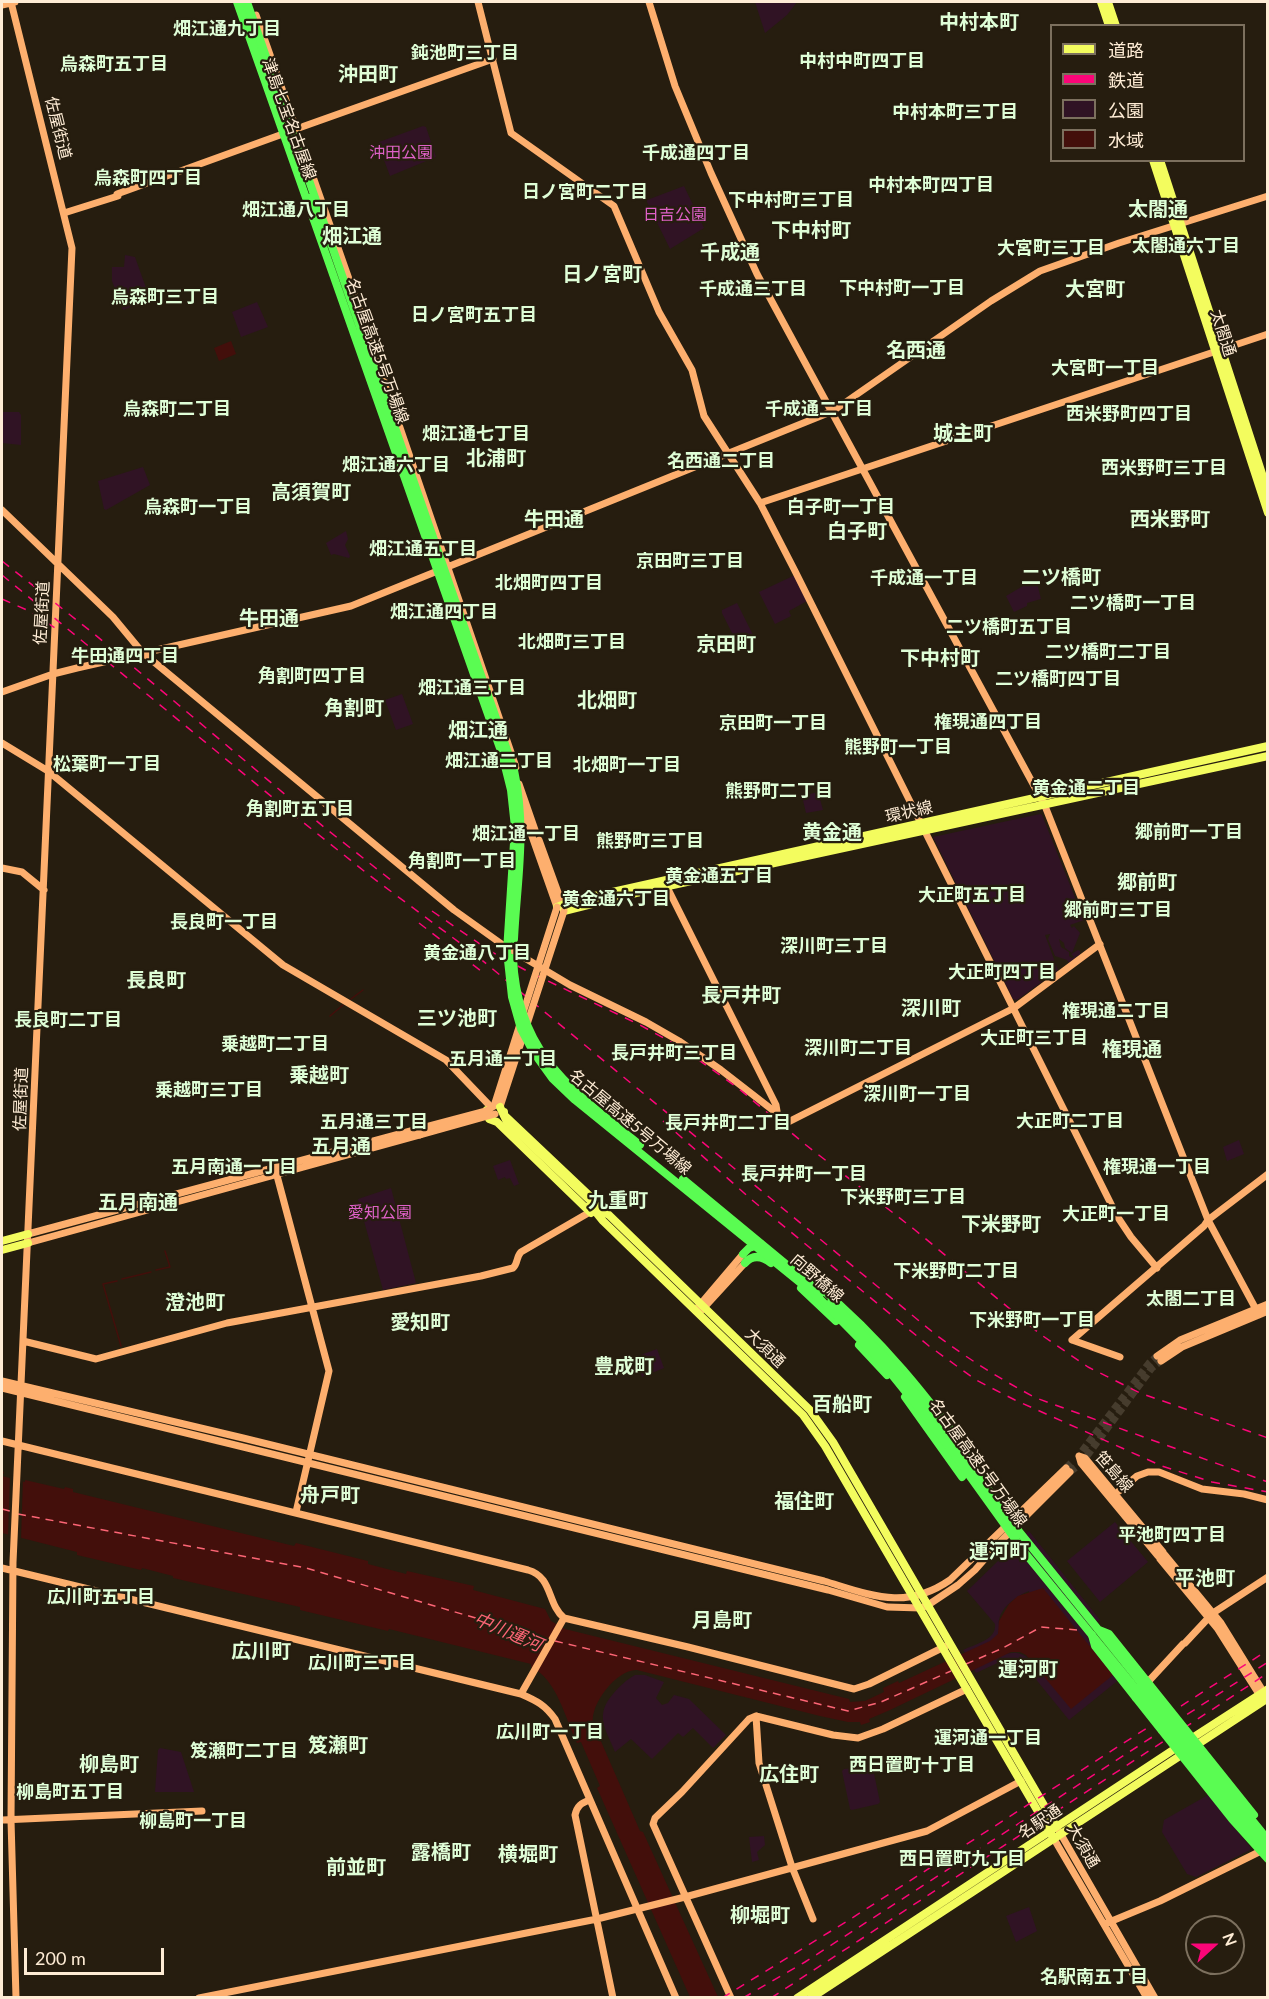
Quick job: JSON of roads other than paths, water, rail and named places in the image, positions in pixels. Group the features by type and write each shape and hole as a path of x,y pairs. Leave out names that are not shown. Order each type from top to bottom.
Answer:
{"highway":[{"name":"名古屋高速5号万場線","path":"235,2 416,504 508,773 515,827 508,966 514,1005 527,1041 552,1078 575,1100 819,1298 908,1392 1014,1532 1268,1849"},
{"path":"242,2 319,213 332,231"},
{"name":"名古屋高速5号万場線","path":"249,2 514,770 522,828 514,967 521,1009 531,1036 548,1062 578,1094 791,1266 853,1323 884,1355 938,1420 1014,1532"},
{"path":"283,137 290,145 391,425 403,462 414,514"},
{"path":"744,1259 749,1248 758,1244 766,1245 825,1291 886,1351 916,1383 948,1424 1004,1504 1014,1532"},
{"path":"744,1259 765,1258 816,1302 877,1363 904,1396 991,1516 1014,1532"},
{"name":"名古屋高速5号万場線","path":"1094,1632 1268,1840"},
{"path":"1268,1831 1109,1634 1094,1632 1095,1646 1232,1818 1268,1859"}],"main road":[{"path":"1101,2 1108,24"},
{"path":"1108,2 1115,24"},
{"name":"太閤通","path":"1154,162 1177,225 1268,513"},
{"name":"太閤通","path":"1161,162 1177,225"},
{"name":"太閤通","path":"1218,351 1268,492"},
{"name":"環状線","path":"561,907 923,827 1040,797 1268,746"},
{"name":"環状線","path":"923,827 1045,806 1268,756"},
{"path":"497,1111 591,1207"},
{"path":"497,1111 553,1159 606,1218"},
{"name":"大須通","path":"497,1111 591,1207 606,1218 700,1308 803,1415 825,1446 925,1606 1057,1837"},
{"path":"2,1241 28,1234"},
{"path":"2,1250 28,1243"},
{"name":"大須通","path":"966,1678 967,1689 1021,1781 1053,1829"},
{"name":"名駅通","path":"797,1998 1053,1829 1265,1694"},
{"name":"名駅通","path":"811,1998 1057,1837 1265,1694"}],"street":[{"path":"2,5 13,2"},
{"name":"佐屋街道","path":"13,2 72,248 28,1234"},
{"name":"津島七宝名古屋線","path":"249,2 332,231 512,750 517,766 516,774 533,831"},
{"path":"478,2 511,133 614,206 659,312 692,370 704,416 760,502 1117,1216 1157,1268"},
{"path":"649,2 675,86 757,274 1045,806 1208,1220 1257,1312"},
{"path":"296,129 492,59"},
{"path":"64,213 283,137"},
{"name":"津島七宝名古屋線","path":"283,137 500,756 506,772 511,776 561,907"},
{"path":"2,692 53,674 142,652 351,606 833,411 991,301 1031,276 1094,252 1268,196"},
{"path":"760,502 1268,334"},
{"path":"2,510 113,617 142,652 468,921 570,986 646,1022 679,1041 777,1111 788,1122 1014,1008 1100,944"},
{"path":"2,743 48,771 283,965 446,1060 497,1111"},
{"path":"2,868 22,872 44,890"},
{"path":"669,891 777,1111"},
{"path":"497,1111 561,907"},
{"path":"16,1998 10,1820 13,1570 28,1234 497,1111"},
{"path":"28,1243 275,1171"},
{"path":"275,1171 329,1371 296,1512"},
{"path":"1120,1357 1072,1340 1157,1268 1208,1220 1268,1174"},
{"name":"向野橋線","path":"683,1192 691,1191 752,1240 818,1295 861,1338"},
{"path":"23,1341 96,1359 226,1323 481,1276 513,1268 521,1252 591,1207"},
{"path":"700,1308 744,1259"},
{"path":"1257,1312 1268,1304"},
{"path":"1159,1358 1180,1340 1257,1312 1268,1311"},
{"path":"2,1381 21,1389 307,1463 886,1606 925,1606 958,1585 975,1570 1068,1470 950,1580 936,1589 894,1599 309,1455 21,1389 2,1388"},
{"path":"2,1441 534,1572 544,1579 558,1611 564,1618 854,1689 947,1645"},
{"name":"笹島線","path":"1081,1459 1211,1615 1265,1694"},
{"path":"1119,1491 1137,1476 1159,1472 1202,1489 1244,1494 1268,1500"},
{"path":"2,1568 521,1694 540,1702 547,1707 555,1719 676,1998"},
{"path":"1136,1695 1211,1615 1268,1577"},
{"path":"521,1694 564,1618"},
{"path":"731,1998 654,1827 654,1820 749,1719 756,1716 834,1734 858,1737 883,1730 967,1689"},
{"path":"756,1716 759,1763 792,1867 813,1919"},
{"path":"199,1998 597,1919 685,1897 927,1831 1021,1781"},
{"path":"590,1800 581,1803 576,1808 575,1815 613,1998"},
{"path":"2,1820 202,1810"},
{"name":"大須通","path":"1057,1837 1155,1998"},
{"path":"1108,1922 1161,1901 1268,1849"},
{"name":"大須通","path":"1108,1922 1147,1998"}],"water":[{"path":"231,341 236,354 219,361 214,348"},
{"name":"中川運河","path":"2,1476 64,1489 65,1487 73,1489 73,1492 294,1546 296,1543 368,1561 368,1564 406,1574 407,1571 474,1586 473,1590 545,1609 551,1621 565,1629 849,1699 850,1702 865,1701 884,1692 883,1688 898,1681 899,1683 990,1641 998,1634 999,1621 1009,1604 1018,1596 1043,1588 1113,1675 1071,1709 1026,1655 1011,1652 869,1719 870,1722 861,1725 860,1722 820,1716 637,1670 629,1671 613,1681 600,1698 593,1715 593,1723 640,1831 643,1832 718,1997 690,1997 597,1788 600,1786 581,1742 577,1743 554,1690 540,1673 531,1667 531,1664 300,1610 300,1607 173,1578 173,1576 142,1568 141,1570 77,1555 77,1552 2,1533"}],"waterway":[{"path":"351,999 363,990"},
{"path":"330,1016 343,1005"},
{"path":"156,1270 170,1267 165,1251"},
{"path":"122,1279 151,1272"},
{"path":"117,1281 103,1284 121,1346"}],"tunnel":[{"path":"1082,1451 1149,1363 1157,1356"},
{"path":"1087,1456 1152,1368 1161,1361"},
{"path":"1066,1468 1073,1461"},
{"path":"1070,1472 1078,1466"}],"railway":[{"path":"2,561 93,633 325,828 396,884"},
{"path":"2,575 289,811 369,875 472,952 947,1343 984,1368 1036,1398 1268,1482"},
{"path":"2,599 29,611 55,628"},
{"path":"432,911 490,951 682,1048 738,1088 1040,1334 1088,1367 1140,1393 1268,1438"},
{"path":"419,923 481,971"},
{"path":"663,1121 752,1200 929,1346 976,1380 1162,1466 1212,1482 1268,1492"},
{"path":"722,1998 849,1920 1268,1650"},
{"path":"743,1998 805,1962 1268,1662"},
{"path":"771,1998 1268,1673"}],"district":[{"name":"中村本町","path":"979,23"},
{"name":"畑江通九丁目","path":"227,29"},
{"name":"鈍池町三丁目","path":"465,53"},
{"name":"中村中町四丁目","path":"862,61"},
{"name":"烏森町五丁目","path":"114,64"},
{"name":"沖田町","path":"368,75"},
{"name":"中村本町三丁目","path":"955,112"},
{"name":"千成通四丁目","path":"696,153"},
{"name":"烏森町四丁目","path":"148,178"},
{"name":"中村本町四丁目","path":"931,185"},
{"name":"日ノ宮町二丁目","path":"585,192"},
{"name":"下中村町三丁目","path":"791,200"},
{"name":"畑江通八丁目","path":"296,210"},
{"name":"太閤通","path":"1158,210"},
{"name":"下中村町","path":"811,231"},
{"name":"畑江通","path":"352,237"},
{"name":"太閤通六丁目","path":"1186,246"},
{"name":"大宮町三丁目","path":"1051,248"},
{"name":"千成通","path":"730,253"},
{"name":"日ノ宮町","path":"602,275"},
{"name":"下中村町一丁目","path":"902,288"},
{"name":"千成通三丁目","path":"753,289"},
{"name":"大宮町","path":"1095,290"},
{"name":"烏森町三丁目","path":"165,297"},
{"name":"日ノ宮町五丁目","path":"474,315"},
{"name":"名西通","path":"916,351"},
{"name":"大宮町一丁目","path":"1105,368"},
{"name":"烏森町二丁目","path":"177,409"},
{"name":"千成通二丁目","path":"819,409"},
{"name":"西米野町四丁目","path":"1129,414"},
{"name":"畑江通七丁目","path":"476,434"},
{"name":"城主町","path":"963,434"},
{"name":"北浦町","path":"496,459"},
{"name":"名西通二丁目","path":"721,461"},
{"name":"畑江通六丁目","path":"396,465"},
{"name":"西米野町三丁目","path":"1164,468"},
{"name":"高須賀町","path":"311,493"},
{"name":"烏森町一丁目","path":"198,507"},
{"name":"白子町一丁目","path":"841,507"},
{"name":"牛田通","path":"554,520"},
{"name":"西米野町","path":"1170,520"},
{"name":"白子町","path":"857,532"},
{"name":"畑江通五丁目","path":"423,549"},
{"name":"京田町三丁目","path":"690,561"},
{"name":"千成通一丁目","path":"924,578"},
{"name":"二ツ橋町","path":"1061,578"},
{"name":"北畑町四丁目","path":"549,583"},
{"name":"二ツ橋町一丁目","path":"1133,603"},
{"name":"畑江通四丁目","path":"444,612"},
{"name":"牛田通","path":"269,619"},
{"name":"二ツ橋町五丁目","path":"1009,627"},
{"name":"北畑町三丁目","path":"572,642"},
{"name":"京田町","path":"726,645"},
{"name":"二ツ橋町二丁目","path":"1108,652"},
{"name":"牛田通四丁目","path":"125,656"},
{"name":"下中村町","path":"940,659"},
{"name":"角割町四丁目","path":"312,676"},
{"name":"二ツ橋町四丁目","path":"1058,679"},
{"name":"畑江通三丁目","path":"472,688"},
{"name":"北畑町","path":"607,701"},
{"name":"角割町","path":"354,709"},
{"name":"権現通四丁目","path":"988,722"},
{"name":"京田町一丁目","path":"773,723"},
{"name":"畑江通","path":"478,731"},
{"name":"熊野町一丁目","path":"898,747"},
{"name":"畑江通二丁目","path":"499,761"},
{"name":"松葉町一丁目","path":"107,764"},
{"name":"北畑町一丁目","path":"627,765"},
{"name":"黄金通二丁目","path":"1086,788"},
{"name":"熊野町二丁目","path":"779,791"},
{"name":"角割町五丁目","path":"300,809"},
{"name":"郷前町一丁目","path":"1189,832"},
{"name":"黄金通","path":"832,833"},
{"name":"畑江通一丁目","path":"526,834"},
{"name":"熊野町三丁目","path":"650,841"},
{"name":"角割町一丁目","path":"462,861"},
{"name":"黄金通五丁目","path":"719,876"},
{"name":"郷前町","path":"1147,883"},
{"name":"大正町五丁目","path":"972,895"},
{"name":"黄金通六丁目","path":"616,899"},
{"name":"郷前町三丁目","path":"1118,910"},
{"name":"長良町一丁目","path":"224,922"},
{"name":"深川町三丁目","path":"834,946"},
{"name":"黄金通八丁目","path":"477,953"},
{"name":"大正町四丁目","path":"1002,972"},
{"name":"長良町","path":"156,981"},
{"name":"長戸井町","path":"741,996"},
{"name":"深川町","path":"931,1009"},
{"name":"権現通二丁目","path":"1116,1011"},
{"name":"三ツ池町","path":"457,1019"},
{"name":"長良町二丁目","path":"68,1020"},
{"name":"大正町三丁目","path":"1034,1038"},
{"name":"乗越町二丁目","path":"275,1044"},
{"name":"深川町二丁目","path":"858,1048"},
{"name":"権現通","path":"1132,1050"},
{"name":"長戸井町三丁目","path":"674,1053"},
{"name":"五月通一丁目","path":"503,1059"},
{"name":"乗越町","path":"319,1076"},
{"name":"乗越町三丁目","path":"209,1090"},
{"name":"深川町一丁目","path":"917,1094"},
{"name":"大正町二丁目","path":"1070,1121"},
{"name":"五月通三丁目","path":"374,1122"},
{"name":"長戸井町二丁目","path":"728,1123"},
{"name":"五月通","path":"341,1147"},
{"name":"五月南通一丁目","path":"234,1167"},
{"name":"権現通一丁目","path":"1157,1167"},
{"name":"長戸井町一丁目","path":"804,1174"},
{"name":"下米野町三丁目","path":"903,1197"},
{"name":"九重町","path":"618,1201"},
{"name":"五月南通","path":"138,1203"},
{"name":"大正町一丁目","path":"1116,1214"},
{"name":"下米野町","path":"1001,1225"},
{"name":"下米野町二丁目","path":"956,1271"},
{"name":"太閤二丁目","path":"1191,1299"},
{"name":"澄池町","path":"195,1303"},
{"name":"下米野町一丁目","path":"1032,1320"},
{"name":"愛知町","path":"420,1323"},
{"name":"豊成町","path":"624,1367"},
{"name":"百船町","path":"842,1405"},
{"name":"舟戸町","path":"330,1496"},
{"name":"福住町","path":"804,1502"},
{"name":"平池町四丁目","path":"1172,1535"},
{"name":"運河町","path":"999,1552"},
{"name":"平池町","path":"1205,1579"},
{"name":"広川町五丁目","path":"101,1597"},
{"name":"月島町","path":"722,1621"},
{"name":"広川町","path":"261,1652"},
{"name":"広川町三丁目","path":"362,1663"},
{"name":"運河町","path":"1028,1670"},
{"name":"広川町一丁目","path":"550,1732"},
{"name":"運河通一丁目","path":"988,1738"},
{"name":"笈瀬町","path":"338,1746"},
{"name":"笈瀬町二丁目","path":"244,1751"},
{"name":"柳島町","path":"109,1765"},
{"name":"西日置町十丁目","path":"912,1765"},
{"name":"広住町","path":"789,1775"},
{"name":"柳島町五丁目","path":"70,1792"},
{"name":"柳島町一丁目","path":"193,1821"},
{"name":"露橋町","path":"441,1853"},
{"name":"横堀町","path":"528,1855"},
{"name":"西日置町九丁目","path":"962,1859"},
{"name":"前並町","path":"356,1868"},
{"name":"柳堀町","path":"760,1916"},
{"name":"名駅南五丁目","path":"1094,1977"}],"park label":[{"name":"沖田公園","path":"401,153"},
{"name":"日吉公園","path":"675,215"},
{"name":"愛知公園","path":"380,1213"}]}
